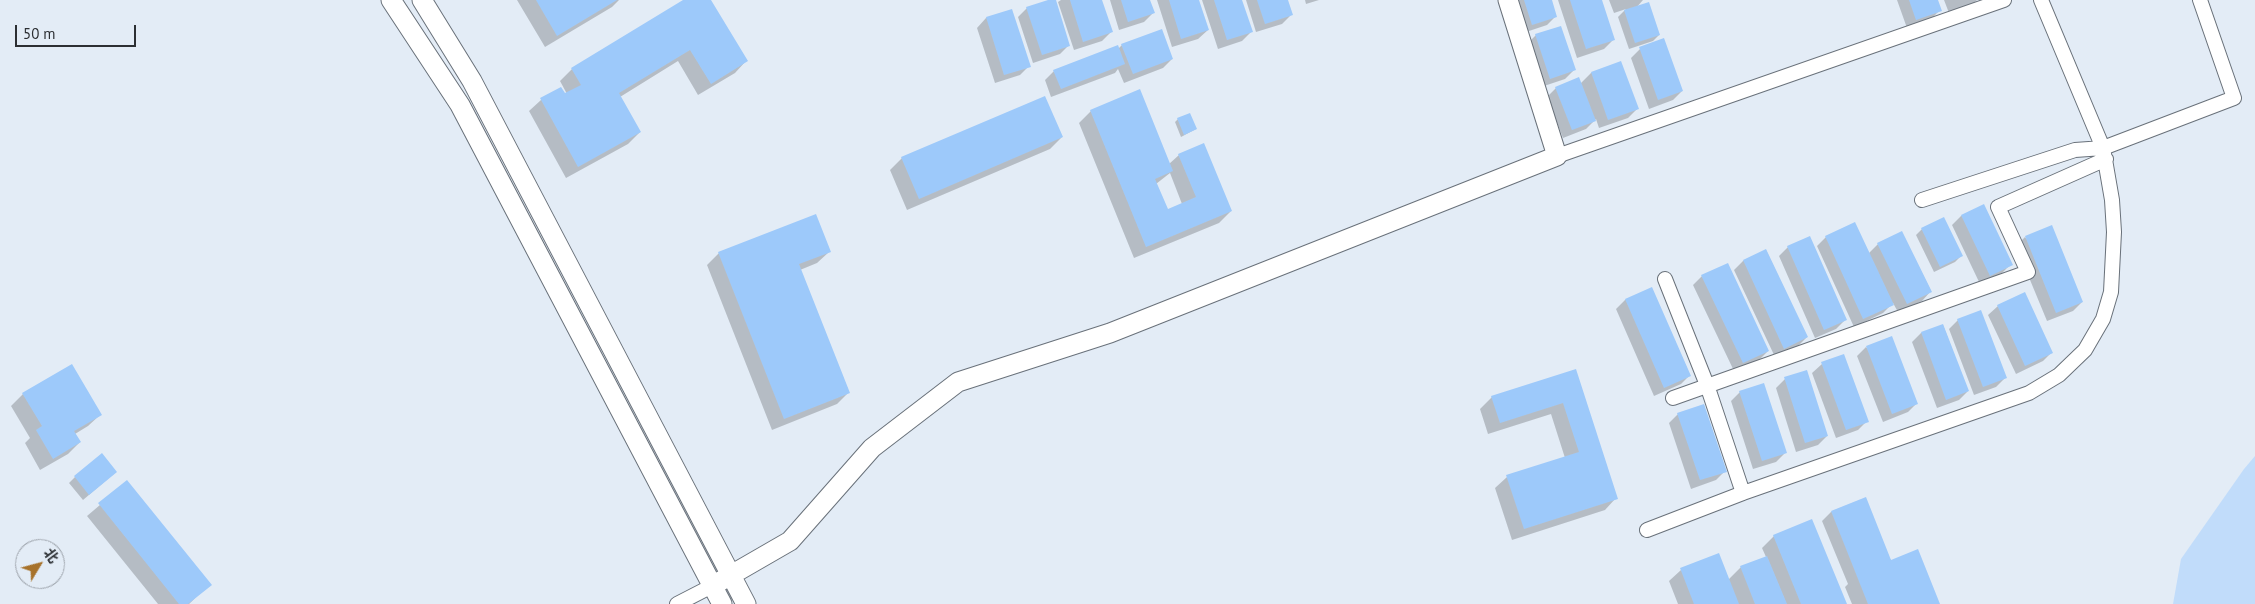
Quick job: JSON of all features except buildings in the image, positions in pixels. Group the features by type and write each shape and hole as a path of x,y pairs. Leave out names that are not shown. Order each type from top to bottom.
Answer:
{"main road":[{"path":"392,0 460,105 722,604"},
{"path":"422,0 472,81 746,604"},
{"path":"712,586 790,541 872,448 958,382 1110,333 1557,156 1508,0"}],"street":[{"path":"1557,156 2004,0"},
{"path":"1647,530 1743,493 2028,393 2044,385 2073,363 2095,335 2103,320 2111,292 2114,232 2112,200 2105,154 2042,0"},
{"path":"1673,398 2028,272 1998,207 2105,154 2234,98 2200,0"},
{"path":"1922,200 2075,150 2105,154"},
{"path":"1666,279 1707,385 1743,493"},
{"path":"677,604 712,586"}],"shaded area":[{"path":"2255,456 2255,604 2173,604 2181,559"}]}
